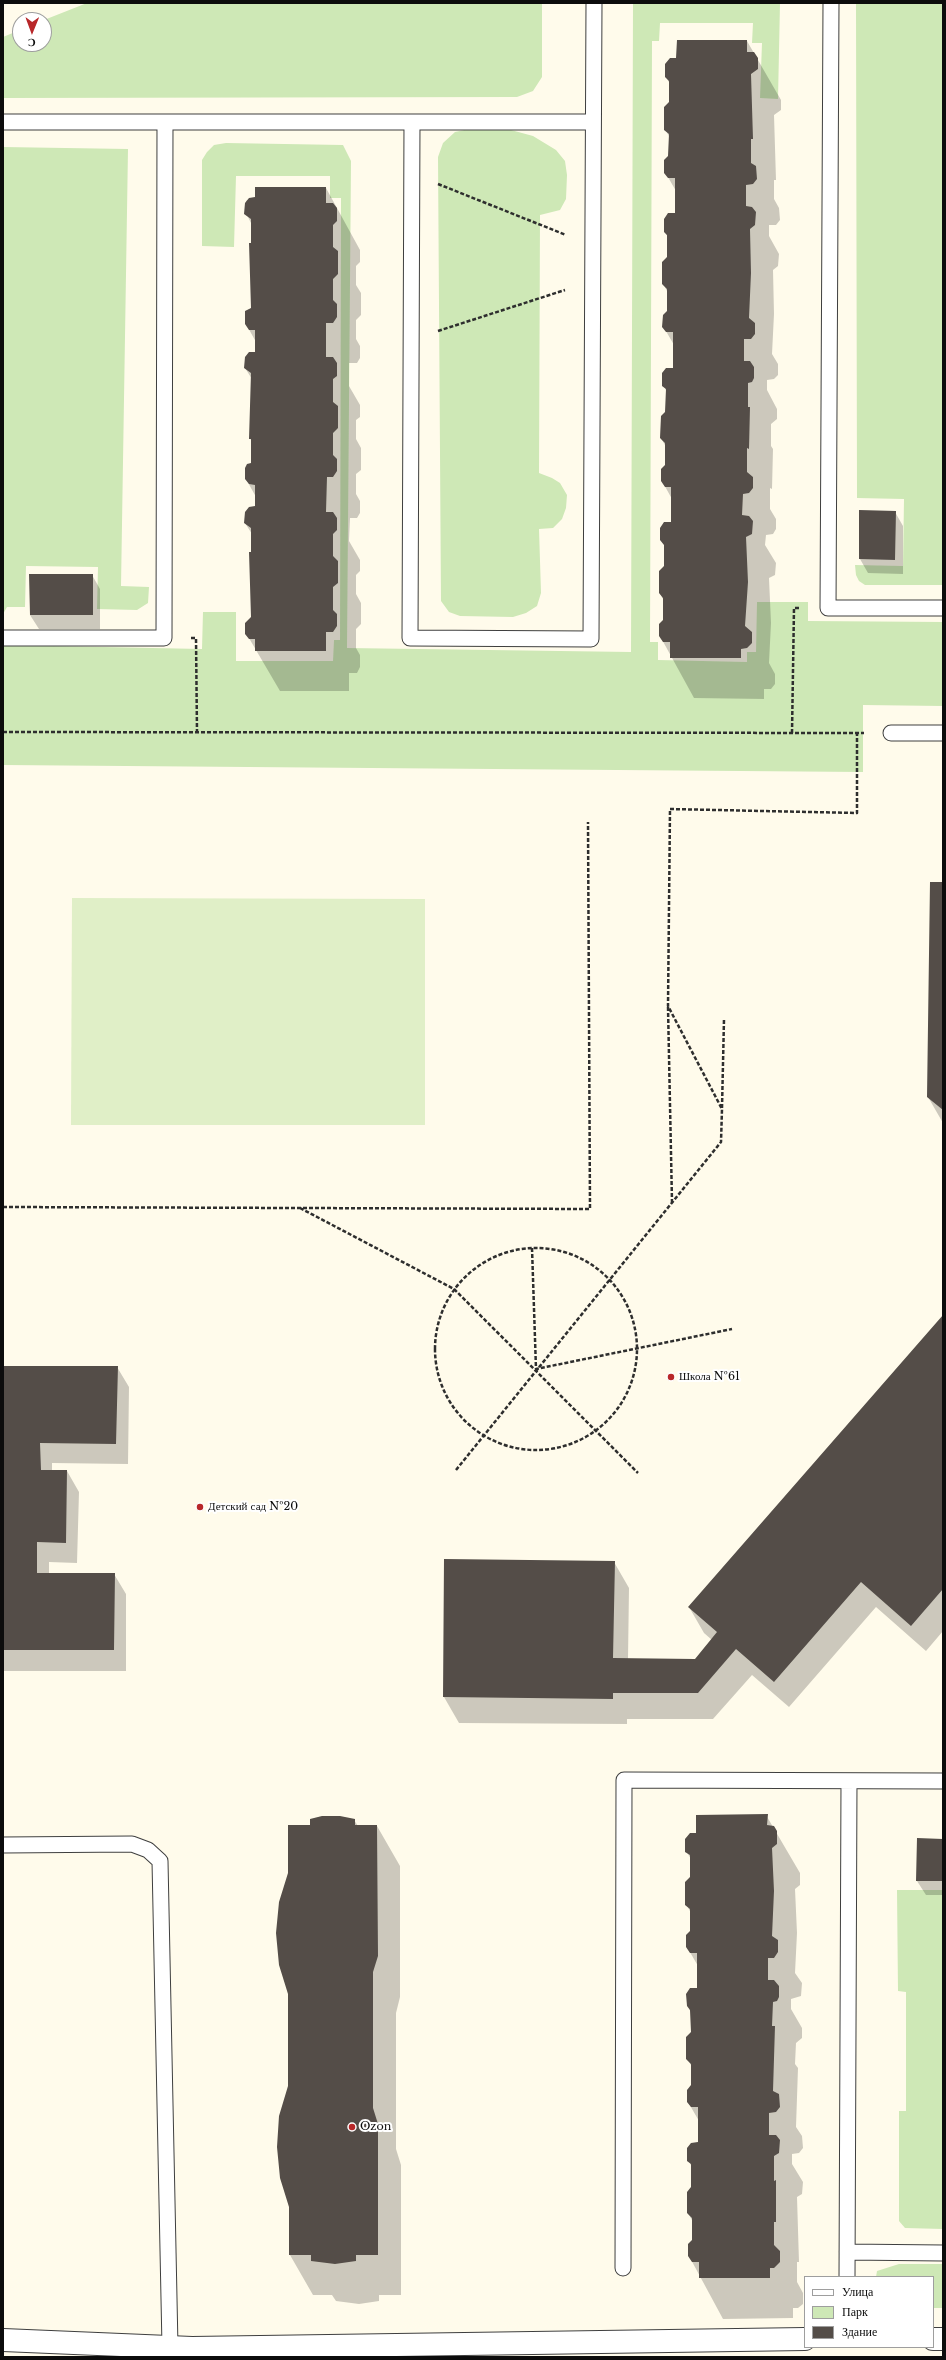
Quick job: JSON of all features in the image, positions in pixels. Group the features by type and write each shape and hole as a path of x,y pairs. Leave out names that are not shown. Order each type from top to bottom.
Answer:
{"street":[{"path":"3,2340 170,2347 192,2352 804,2339"}],"lane":[{"path":"412,122 410,638 591,639 594,3"},
{"path":"830,3 828,608 943,608"},
{"path":"3,122 593,122"},
{"path":"3,638 164,638 165,122"},
{"path":"891,733 943,733"},
{"path":"623,2268 624,1780 943,1781"},
{"path":"847,2276 849,1781"},
{"path":"3,1845 132,1844 148,1850 160,1860 170,2347"},
{"path":"847,2252 943,2253"}],"path":[{"path":"412,174 592,245"},
{"path":"411,339 592,282"},
{"path":"792,733 794,608 828,608"},
{"path":"164,638 196,638 197,732"},
{"path":"3,732 891,733"},
{"path":"672,1202 668,1006 670,809 857,813 857,733"},
{"path":"3,1207 590,1209 588,822"},
{"path":"668,1006 722,1109"},
{"path":"456,1470 720,1142 724,1019"},
{"path":"300,1208 454,1289 536,1369 638,1473"},
{"path":"532,1248 536,1369"},
{"path":"532,1248 567,1252 592,1265 609,1279 623,1297 633,1320 636,1335 636,1349 631,1379 624,1400 596,1431 565,1444 536,1450 506,1446 483,1436 469,1426 448,1399 437,1360 436,1341 443,1307 454,1289 474,1268 492,1257 510,1251 532,1248"},
{"path":"536,1369 732,1329"}],"green space":[{"path":"87,3 542,3 542,77 533,91 517,97 3,98 3,37 12,33 12,52 52,52 52,17"},
{"path":"633,3 780,3 778,99 760,98 762,43 752,43 753,23 660,23 659,41 652,41 650,642 658,642 658,660 747,662 747,652 756,652 757,602 808,602 808,621 943,622 943,706 863,705 863,772 3,765 3,645 202,649 203,612 236,612 236,661 333,661 334,640 340,640 341,198 330,198 330,176 236,176 234,247 202,246 202,160 214,145 226,143 343,145 351,161 347,648 631,652"},
{"path":"856,3 943,3 943,585 865,585 859,581 856,575 855,565 903,566 904,499 857,498"},
{"path":"469,129 511,130 533,136 556,150 565,161 567,175 566,199 560,210 540,215 539,473 560,483 567,495 566,508 562,519 553,528 539,529 541,593 537,606 526,613 513,617 460,616 449,612 441,601 438,157 443,143 455,132"},
{"path":"3,147 128,149 121,586 149,587 148,603 137,610 97,609 98,567 26,566 25,607 7,607 3,614"},
{"path":"72,898 425,899 425,1125 71,1125"},
{"path":"897,1890 943,1890 943,2229 905,2228 899,2221 899,2111 906,2111 906,1992 898,1991"},
{"path":"899,2264 943,2264 943,2308 934,2308 934,2276 876,2276 877,2271"}],"building":[{"path":"677,40 747,40 747,52 754,52 758,58 758,69 751,74 753,139 751,139 751,163 756,166 757,179 753,184 746,185 746,206 752,207 756,212 755,225 750,229 751,273 749,318 755,323 755,334 751,339 744,339 744,361 750,361 754,367 754,378 752,382 748,383 748,407 750,407 749,449 747,448 747,472 753,477 753,488 749,493 743,494 742,515 749,516 753,521 752,534 746,537 748,582 745,626 752,632 752,643 747,648 741,649 741,658 670,658 670,642 663,642 659,636 659,624 663,620 663,598 659,593 659,571 664,566 664,545 660,540 660,528 664,522 671,522 671,487 665,487 661,481 661,469 665,465 665,443 660,438 661,416 665,412 666,389 662,386 662,373 666,368 673,368 673,332 666,332 662,327 663,315 667,311 667,289 662,284 662,262 667,257 667,235 664,232 664,219 668,213 675,213 675,178 668,178 664,173 664,160 668,156 669,134 664,130 664,107 669,102 669,81 665,77 665,64 670,58 676,58"},
{"path":"255,187 326,187 326,203 333,203 337,208 337,221 333,225 333,247 338,251 338,274 333,279 333,300 337,304 337,317 333,323 326,323 326,357 333,357 337,363 337,376 333,379 333,402 338,406 338,428 333,433 333,455 337,459 337,471 333,477 327,477 326,512 333,512 337,518 337,530 333,534 333,556 338,561 338,583 333,587 333,610 337,614 337,626 333,632 326,632 326,651 255,651 255,639 249,639 245,634 245,623 251,617 249,552 251,552 251,528 244,523 245,512 249,507 255,506 255,485 249,484 245,479 245,468 247,464 251,463 251,439 249,439 251,373 244,368 245,357 249,352 255,352 255,330 249,330 245,324 245,311 251,308 249,243 251,243 251,219 244,214 245,203 249,198 255,197"},
{"path":"859,510 896,511 895,560 859,559"},
{"path":"29,574 93,574 93,615 30,615"},
{"path":"930,882 943,882 943,1110 927,1097"},
{"path":"943,1315 943,1589 911,1626 861,1582 774,1682 736,1649 698,1693 613,1693 613,1699 443,1697 444,1559 615,1561 613,1658 695,1659 717,1632 688,1607"},
{"path":"3,1366 118,1366 116,1444 40,1443 41,1470 67,1470 66,1543 37,1542 37,1573 115,1573 114,1650 3,1650"},
{"path":"768,1814 767,1825 774,1826 777,1831 777,1844 772,1848 774,1891 772,1936 778,1940 778,1952 774,1958 768,1958 768,1980 774,1980 779,1986 779,1997 777,2001 773,2002 772,2026 775,2026 773,2091 779,2094 780,2107 776,2112 769,2113 769,2135 776,2135 780,2140 779,2153 774,2156 774,2181 776,2180 776,2222 774,2222 774,2245 780,2251 780,2262 774,2268 770,2268 770,2278 699,2278 699,2262 692,2262 688,2256 688,2244 692,2240 692,2218 687,2213 687,2192 691,2187 691,2164 687,2161 687,2148 691,2143 698,2142 698,2107 691,2107 687,2102 687,2090 691,2085 691,2064 686,2059 686,2037 691,2032 690,2010 687,2006 686,1994 690,1988 697,1988 697,1953 690,1953 686,1947 686,1935 690,1931 690,1909 685,1905 685,1882 690,1877 690,1855 685,1852 685,1839 690,1833 696,1833 696,1815"},
{"path":"322,1816 340,1816 355,1819 355,1825 377,1825 378,1956 373,1972 373,2108 378,2124 378,2255 356,2255 356,2261 335,2264 311,2261 311,2255 289,2255 289,2207 280,2178 277,2147 279,2116 288,2086 288,1994 279,1965 276,1933 279,1902 288,1873 288,1825 310,1825 310,1819"},
{"path":"917,1838 943,1839 943,1881 916,1881"}],"place":[{"name":"Школа №61","path":"671,1377"},
{"name":"Детский сад №20","path":"200,1507"},
{"name":"Ozon","path":"352,2127"}]}
